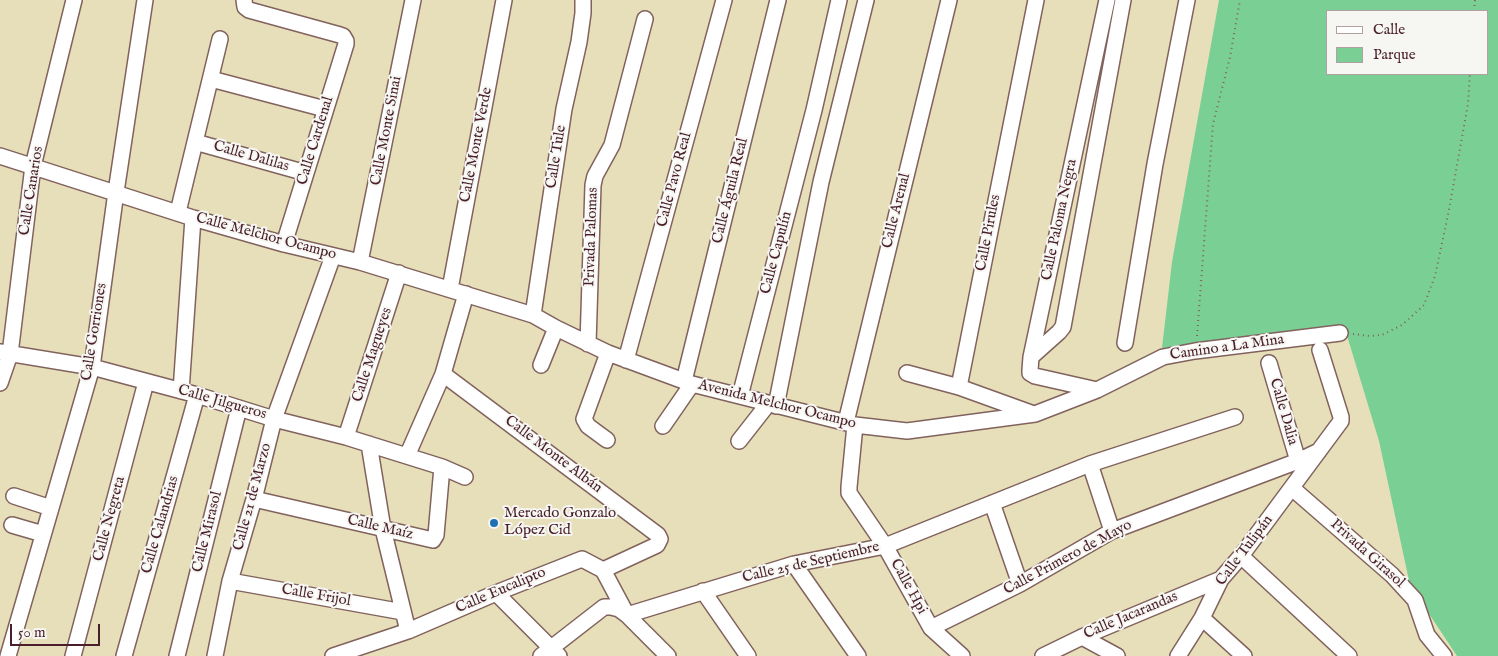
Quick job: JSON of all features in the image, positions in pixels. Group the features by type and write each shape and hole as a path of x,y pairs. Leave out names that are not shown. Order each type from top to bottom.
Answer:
{"street":[{"name":"Calle Canarios","path":"0,384 33,166 74,0"},
{"name":"Calle Gorriones","path":"8,656 92,368 145,0"},
{"name":"Calle Monte Sinai","path":"360,262 413,0"},
{"name":"Calle Monte Verde","path":"450,289 504,0"},
{"name":"Calle Tule","path":"532,315 564,109 579,42 583,0"},
{"name":"Calle Pavo Real","path":"626,360 724,0"},
{"name":"Calle Águila Real","path":"688,383 778,0"},
{"name":"Calle Capulín","path":"740,396 814,110 840,0"},
{"path":"739,441 772,405 821,182 866,0"},
{"name":"Calle Arenal","path":"885,546 849,493 850,424 949,0"},
{"name":"Calle Pirules","path":"959,386 1036,0"},
{"name":"Calle Paloma Negra","path":"1031,357 1107,0"},
{"path":"1097,390 1033,374 1030,370 1031,357 1063,327 1123,0"},
{"path":"1125,343 1155,164 1187,0"},
{"name":"Calle Cardenal","path":"244,4 253,12 340,35 345,38 346,44 284,244"},
{"name":"Privada Palomas","path":"588,344 593,185 595,176 612,145 645,19"},
{"path":"178,212 220,39"},
{"path":"211,78 326,109"},
{"name":"Calle Dalilas","path":"195,142 306,173"},
{"name":"Calle Melchor Ocampo","path":"0,156 193,218 284,244 399,273 532,315"},
{"path":"181,391 193,218"},
{"name":"Calle 21 de Marzo","path":"215,656 230,580 254,498 274,419 333,256"},
{"name":"Calle Magueyes","path":"346,437 399,273"},
{"path":"407,456 443,374 466,294"},
{"name":"Avenida Melchor Ocampo","path":"532,315 608,353 688,383 850,424 907,431 1035,414"},
{"path":"541,365 556,328"},
{"name":"Camino a La Mina","path":"1035,414 1097,390 1163,357 1195,351 1340,333"},
{"name":"Calle Tulipán","path":"1178,656 1202,618 1221,579 1241,556 1342,419 1320,350"},
{"name":"Calle Jilgueros","path":"5,353 92,368 197,395 274,419 369,444 442,467 465,477"},
{"path":"607,440 588,426 584,419 608,353"},
{"name":"Calle Dalia","path":"1269,363 1298,461"},
{"path":"907,373 959,386 1035,414"},
{"name":"Calle Monte Albán","path":"443,374 656,532 660,538 656,545 603,570"},
{"name":"Calle Negreta","path":"73,656 146,382"},
{"path":"663,426 688,383"},
{"name":"Calle Calandrias","path":"124,656 197,395"},
{"name":"Calle Mirasol","path":"177,656 239,408"},
{"name":"Calle 25 de Septiembre","path":"627,614 794,564 885,546 1090,464 1235,417"},
{"path":"369,444 383,530 408,631"},
{"name":"Calle Primero de Mayo","path":"931,628 1020,584 1112,531 1298,461 1319,451"},
{"path":"1090,464 1112,531"},
{"name":"Calle Maíz","path":"254,498 431,540 435,539 442,467"},
{"name":"Privada Girasol","path":"1292,488 1392,575 1415,600 1427,635 1444,656"},
{"path":"14,496 51,508"},
{"path":"992,502 1020,584"},
{"path":"12,525 43,534"},
{"name":"Calle Hpi","path":"885,546 931,628 962,656"},
{"path":"1241,556 1349,656"},
{"name":"Calle Eucalipto","path":"336,656 408,631 582,559 603,570"},
{"path":"794,564 858,656"},
{"path":"603,570 627,614 659,653"},
{"name":"Calle Jacarandas","path":"1043,656 1082,637 1221,579"},
{"name":"Calle Frijol","path":"230,580 403,612"},
{"path":"703,591 748,656"},
{"path":"496,593 550,653 604,607 611,607 627,614"},
{"path":"1202,618 1244,656"},
{"path":"1082,637 1117,656"}],"path":[{"path":"1195,351 1212,124 1230,58 1240,0"},
{"path":"1340,333 1370,336 1382,335 1402,325 1424,305 1435,276 1448,215 1468,104 1470,75"}],"green space":[{"path":"1219,0 1498,0 1498,656 1457,656 1410,585 1379,441 1345,329 1162,348 1172,262"}],"place":[{"name":"Mercado Gonzalo López Cid","path":"494,523"}]}
